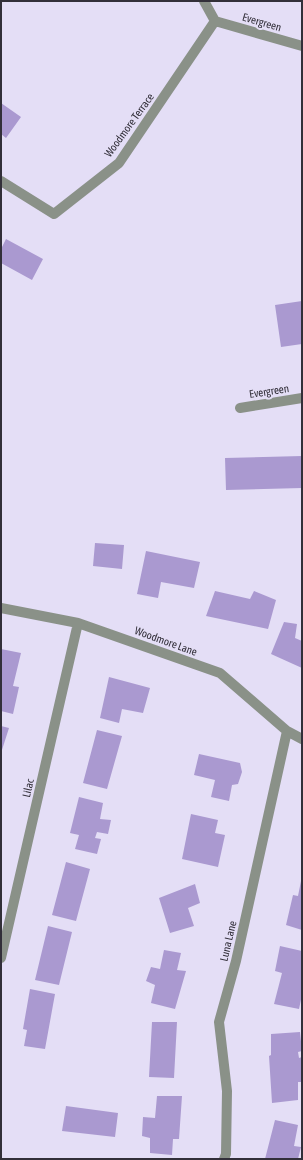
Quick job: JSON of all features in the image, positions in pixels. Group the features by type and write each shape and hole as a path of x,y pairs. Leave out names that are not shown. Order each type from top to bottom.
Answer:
{"street":[{"path":"204,1 215,21"},
{"name":"Evergreen","path":"215,21 302,46"},
{"name":"Woodmore Terrace","path":"1,181 54,214 119,163 215,21"},
{"name":"Evergreen","path":"240,408 302,398"},
{"name":"Woodmore Lane","path":"1,608 78,623 220,674 287,731 302,739"},
{"name":"Lilac","path":"1,958 78,623"},
{"name":"Luna Lane","path":"224,1159 226,1154 227,1091 219,1022 236,961 287,731"}],"building":[{"path":"1,103 21,117 6,138 1,134"},
{"path":"6,239 43,259 32,280 1,263 1,249"},
{"path":"302,301 302,344 281,347 275,305"},
{"path":"302,456 302,488 226,490 225,458"},
{"path":"95,543 124,545 122,569 93,566"},
{"path":"146,551 200,562 194,588 161,582 158,598 137,594"},
{"path":"215,591 250,599 254,591 276,600 268,629 206,616"},
{"path":"284,622 297,624 295,638 302,641 302,668 271,654"},
{"path":"1,649 21,653 13,686 19,687 13,714 1,711"},
{"path":"109,677 150,688 143,713 122,709 119,723 100,718"},
{"path":"1,726 9,728 1,753"},
{"path":"97,730 122,736 107,789 83,783"},
{"path":"199,754 240,763 242,772 238,784 232,785 229,801 211,797 215,780 194,775"},
{"path":"79,797 103,803 100,819 111,820 108,834 97,832 95,838 101,839 97,854 75,849 79,835 70,833"},
{"path":"191,814 218,820 215,833 225,835 218,867 182,859"},
{"path":"66,862 90,869 76,921 52,915"},
{"path":"301,881 302,930 286,925 293,895 298,896"},
{"path":"195,884 200,903 188,908 194,926 170,933 159,898"},
{"path":"48,926 72,932 59,985 35,980"},
{"path":"280,946 302,951 302,995 299,1009 274,1004 282,973 275,971"},
{"path":"164,950 181,953 177,970 186,971 175,1009 151,1003 155,985 146,981 151,967 160,969"},
{"path":"30,989 55,994 45,1049 24,1046 27,1030 23,1029"},
{"path":"152,1022 177,1022 174,1078 149,1077"},
{"path":"300,1032 302,1051 298,1052 299,1058 302,1057 302,1078 301,1082 298,1082 298,1100 272,1103 269,1056 271,1055 271,1034"},
{"path":"157,1096 182,1096 179,1139 173,1139 172,1155 150,1153 150,1138 142,1136 143,1117 155,1118"},
{"path":"66,1106 118,1113 115,1137 62,1131"},
{"path":"275,1120 298,1125 294,1146 301,1147 298,1159 265,1159"}]}
